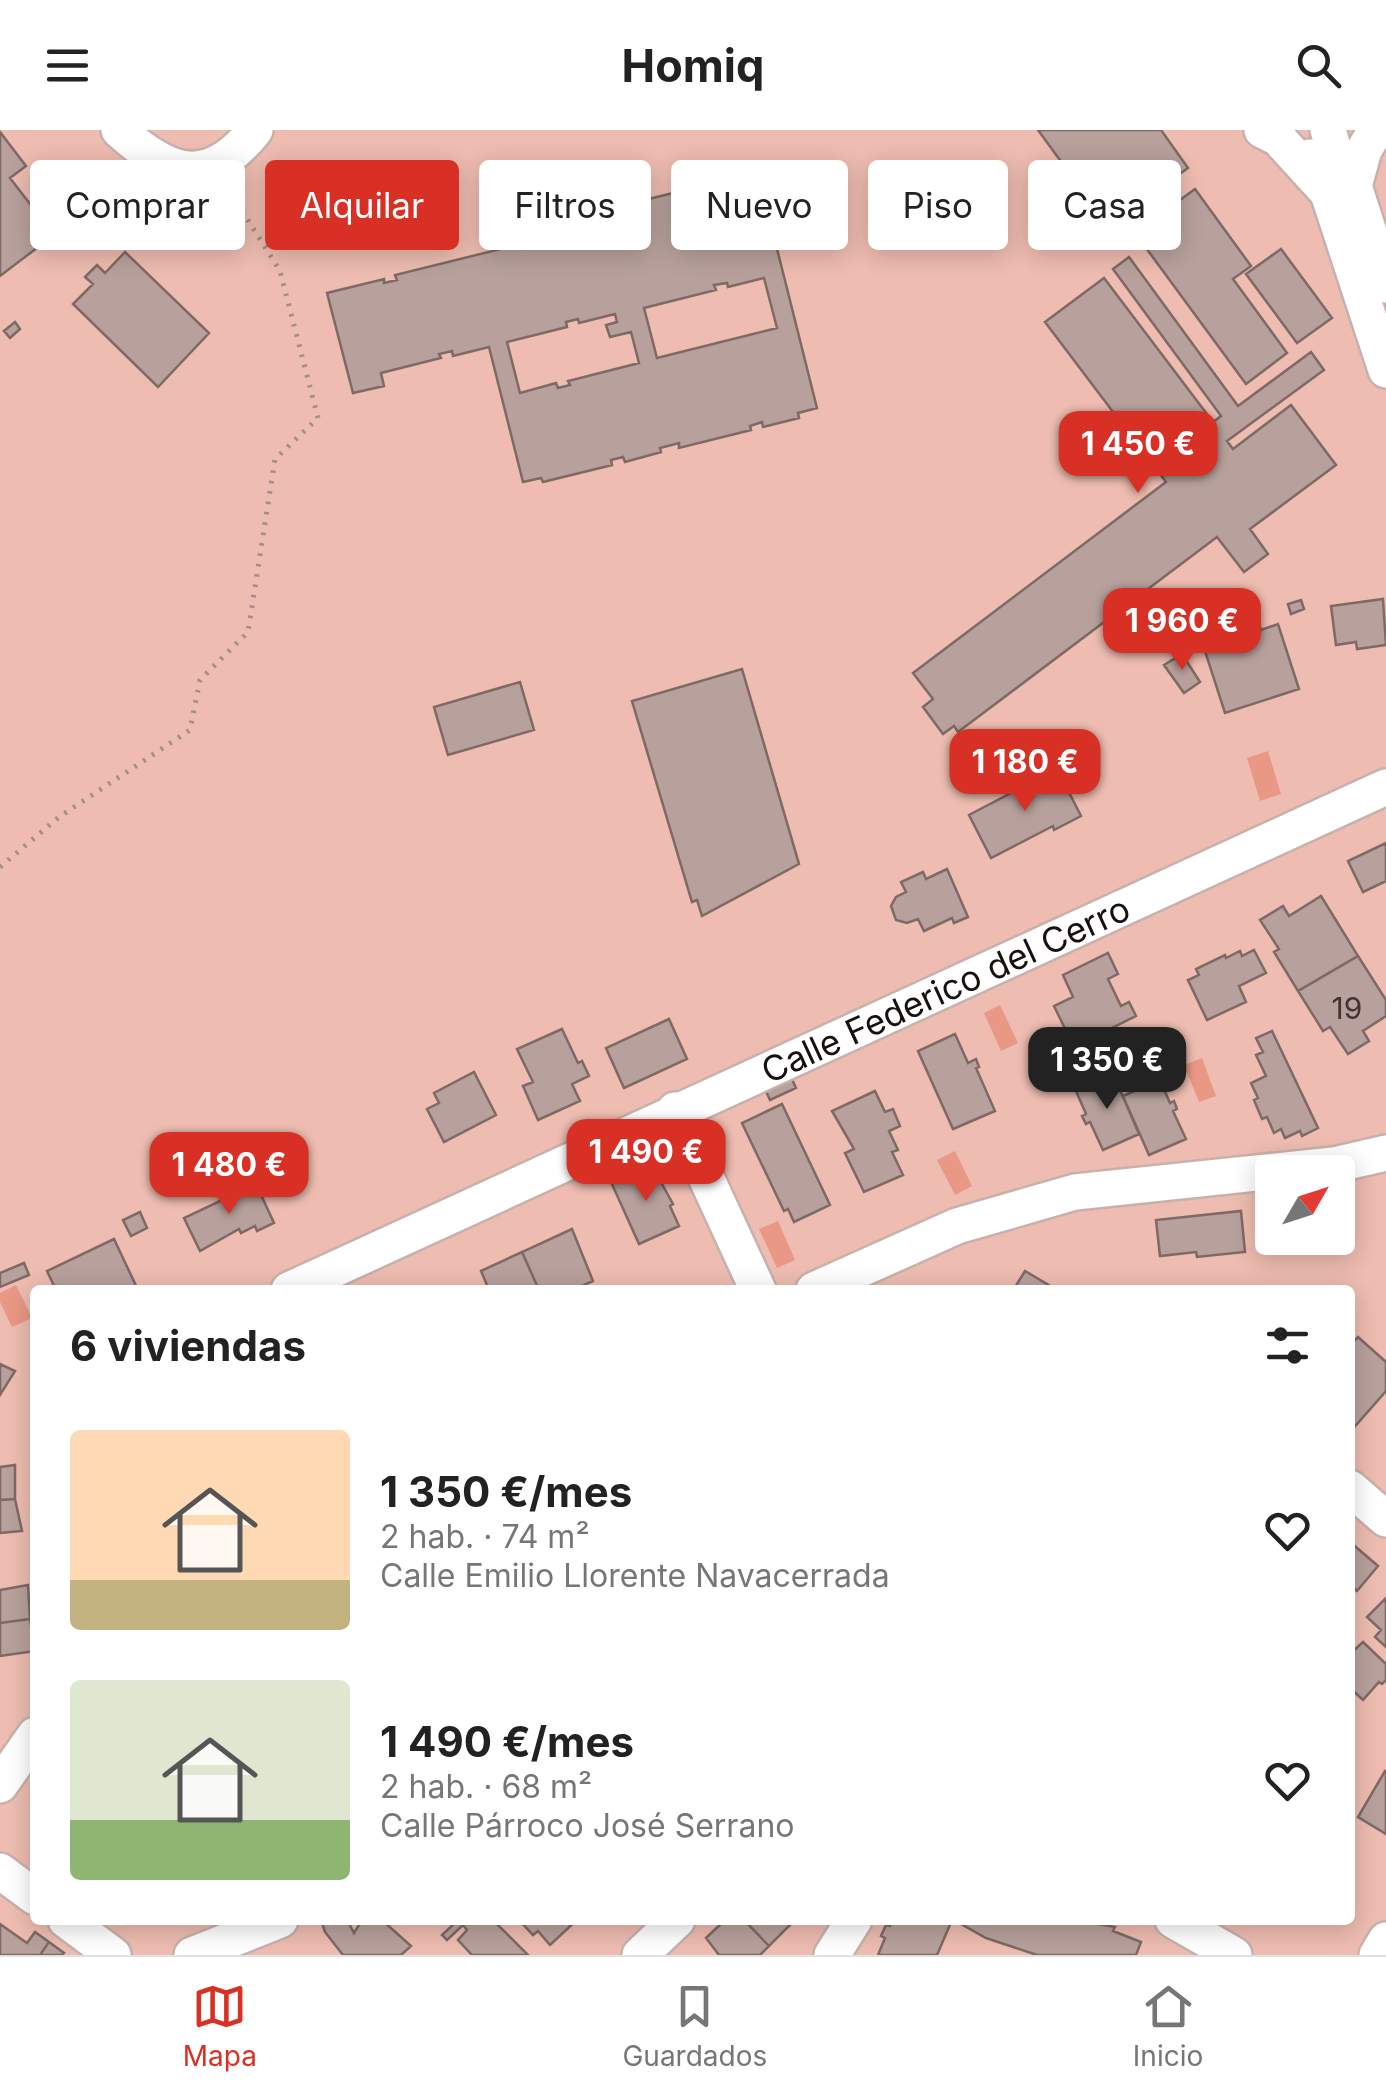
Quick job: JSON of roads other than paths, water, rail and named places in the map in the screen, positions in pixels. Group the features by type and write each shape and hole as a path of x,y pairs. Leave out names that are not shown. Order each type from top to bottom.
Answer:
{"street":[{"path":"119,130 148,156 184,171 213,165 240,150 255,130"},
{"path":"1328,130 1386,286"},
{"path":"1348,181 1376,130"},
{"path":"1272,133 1348,181"},
{"path":"1272,133 1328,193 1386,370"},
{"name":"Calle Federico del Cerro","path":"300,1285 1386,787"},
{"path":"676,1110 756,1285"},
{"path":"825,1285 958,1226 1074,1192 1334,1165 1386,1153"},
{"path":"1355,1492 1386,1518"},
{"path":"0,1785 30,1742"},
{"path":"0,1871 30,1893"},
{"path":"73,1925 112,1955"},
{"path":"192,1955 267,1925"},
{"path":"640,1955 672,1925"},
{"path":"832,1955 851,1925"},
{"path":"1182,1925 1234,1955"},
{"path":"1377,1955 1386,1940"}]}
